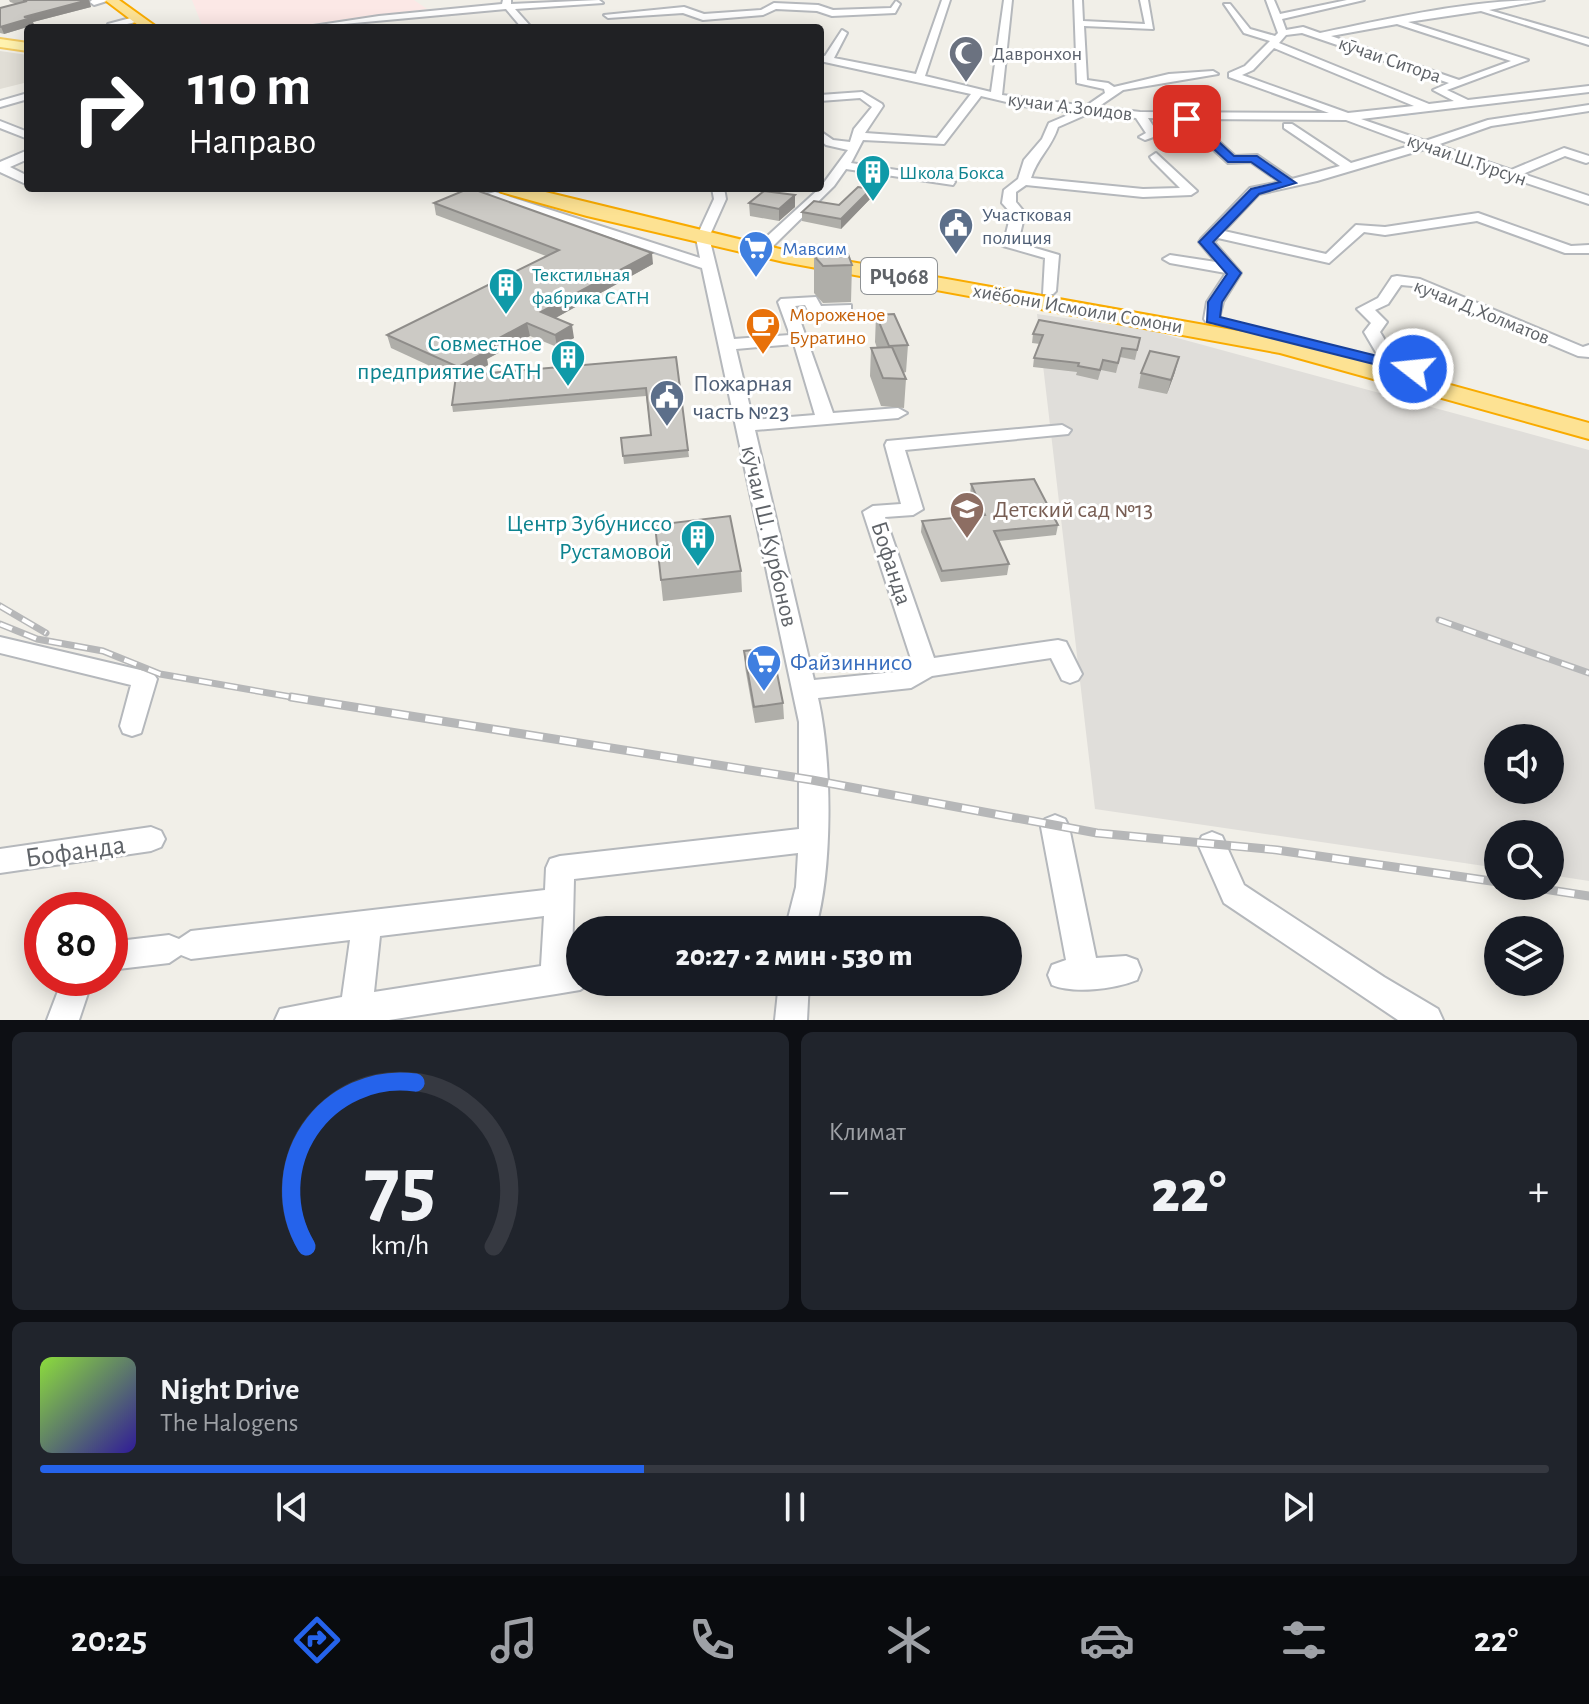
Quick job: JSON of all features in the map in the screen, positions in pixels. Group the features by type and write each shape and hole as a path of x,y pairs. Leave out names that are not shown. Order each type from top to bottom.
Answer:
{"highway":[{"path":"109,0 145,24"},
{"path":"121,0 154,24"},
{"name":"РҶ068","path":"513,193 705,236"},
{"name":"РҶ068","path":"513,193 585,217 1048,291 1083,302 1212,319 1390,362 1589,419"},
{"name":"хиёбони Исмоили Сомони","path":"705,236 863,270 1083,302 1283,346 1589,431"}],"main road":[{"path":"0,40 24,43"}],"street":[{"path":"94,2 109,0"},
{"path":"417,0 427,24"},
{"path":"806,8 821,0"},
{"path":"920,77 946,0"},
{"path":"996,97 1008,0"},
{"name":"кучаи А.Зоидов","path":"1078,0 1082,83 1108,86 1110,92"},
{"path":"1079,23 1150,27 1144,0"},
{"path":"1270,0 1277,17 1278,39"},
{"path":"1277,17 1360,0"},
{"name":"кӯчаи Ситора","path":"1321,35 1540,0"},
{"path":"505,1 524,24"},
{"path":"336,24 505,1 600,2 608,15 608,24"},
{"path":"608,15 684,10 703,17 758,13 771,6 832,13 889,12 895,10 896,4"},
{"path":"1227,6 1247,31 1278,39 1432,109"},
{"path":"806,8 828,24"},
{"name":"кӯчаи Ситора","path":"1477,8 1589,42"},
{"path":"369,13 385,12"},
{"path":"113,24 138,19"},
{"name":"кӯчаи Ситора","path":"1397,21 1524,60 1438,90 1472,105"},
{"name":"кӯчаи Ситора","path":"1278,39 1303,30 1459,83"},
{"path":"824,58 842,33"},
{"name":"кучаи Ш.Турсун","path":"1278,39 1249,68 1233,75 1348,118 1589,200"},
{"name":"кучаи А.Зоидов","path":"824,58 920,77 977,94 1082,113 1348,118 1589,89"},
{"path":"1024,181 1030,160 1048,140 1053,125 1082,113 1110,92 1169,77 1213,74"},
{"path":"824,138 830,143 940,142 977,94"},
{"path":"824,98 862,95 878,106 860,129 858,141 843,165 824,189"},
{"path":"0,104 24,97"},
{"path":"1472,105 1507,119"},
{"path":"1232,271 1206,242 1255,191 1426,145 1507,119 1589,108"},
{"path":"1140,115 1153,135 1145,137"},
{"path":"1185,117 1232,160 1253,158 1290,183"},
{"path":"0,124 24,134"},
{"path":"1288,126 1349,167"},
{"path":"1512,174 1564,152 1586,159"},
{"path":"0,167 24,156"},
{"path":"1048,291 1052,255 1010,246 1018,213 1009,203 1010,190 1024,181 1143,193 1191,191 1156,157"},
{"path":"843,165 949,182"},
{"path":"0,167 24,179"},
{"path":"705,236 720,199 719,192"},
{"path":"766,245 821,192"},
{"path":"585,217 709,265"},
{"path":"1215,233 1329,259 1361,228 1385,231 1478,217 1570,250 1589,249"},
{"name":"кӯчаи Ш. Курбонов","path":"705,236 726,345 811,722 811,840 808,904 804,916"},
{"path":"1170,259 1232,271"},
{"path":"1212,319 1215,302 1232,271"},
{"name":"кучаи Д,Холматов","path":"1390,362 1372,332 1379,322 1365,309 1383,301 1397,280 1415,282 1584,353 1589,350"},
{"path":"826,420 786,302 811,300 815,311 846,308"},
{"path":"726,345 800,339"},
{"name":"Бофанда","path":"744,426 892,414 894,445 913,509 873,512 926,668"},
{"path":"894,445 1062,430"},
{"path":"0,645 145,679 132,726"},
{"path":"806,690 911,679 926,668 1058,648 1070,674"},
{"path":"1055,827 1074,974 1126,970"},
{"name":"Бофанда","path":"0,861 151,839"},
{"path":"566,960 559,901 560,868 811,840"},
{"path":"1212,844 1234,894 1373,988 1427,1020"},
{"path":"128,954 559,901"},
{"path":"356,1011 367,924"},
{"path":"291,1020 566,977"},
{"path":"63,1020 72,996"},
{"path":"791,1020 795,996"}],"shaded area":[{"path":"192,0 414,0 427,9 311,24 201,24"},
{"path":"0,51 24,54 24,83 0,89"},
{"path":"1037,314 1148,330 1589,450 1589,881 1564,877 1564,820 1484,820 1484,866 1095,809"}],"building":[{"path":"23,0 88,0 24,17 31,18 0,27 0,8 27,1"},
{"path":"858,187 871,189 841,219 802,212 814,201 839,205"},
{"path":"460,192 481,192 652,253 541,312 572,325 555,335 527,323 479,349 485,352 458,367 387,335 559,250 434,203"},
{"path":"763,192 795,195 779,209 749,203"},
{"path":"848,254 852,265 823,266 814,256"},
{"path":"894,314 908,345 889,346 876,315"},
{"path":"1039,320 1140,338 1137,350 1122,348 1118,363 1103,360 1100,370 1078,366 1079,363 1034,358 1043,335 1033,334"},
{"path":"892,347 906,379 883,378 871,348"},
{"path":"1150,351 1179,357 1171,380 1141,373"},
{"path":"676,357 688,450 623,456 621,438 651,435 646,388 452,405 456,376"},
{"path":"1034,479 1058,525 994,531 1009,564 942,571 922,521 985,515 971,484"},
{"name":"Центр Зубуниссо Рустамовой","path":"730,516 741,571 661,580 655,525"},
{"name":"Файзиннисо","path":"772,648 783,703 754,707 744,651"}],"waterway":[{"path":"983,96 1016,105 1076,113 1069,112"},
{"path":"1405,114 1487,104"},
{"path":"1405,114 1421,112"},
{"path":"1085,114 1132,117"},
{"path":"1397,115 1405,114"}],"railway":[{"path":"0,606 46,633"},
{"path":"1439,620 1589,673"},
{"path":"0,624 37,639 103,651 160,674 297,698"},
{"path":"291,697 297,698"},
{"path":"297,698 812,780 1097,833 1277,850 1484,880"},
{"path":"297,698 303,699"},
{"path":"1564,892 1589,896"}],"place":[{"name":"Давронхон","path":"966,84"},
{"name":"Школа Бокса","path":"873,203"},
{"name":"Участковая полиция","path":"956,256"},
{"name":"Мавсим","path":"756,279"},
{"name":"Текстильная фабрика САТН","path":"506,316"},
{"name":"Мороженое Буратино","path":"763,356"},
{"name":"Совместное предприятие CATH","path":"568,388"},
{"name":"Пожарная часть №23","path":"667,428"},
{"name":"Детский сад №13","path":"967,540"},
{"name":"Центр Зубуниссо Рустамовой","path":"698,568"},
{"name":"Файзиннисо","path":"764,693"}],"route":[{"path":"1187,119 1232,160 1253,158 1290,183 1255,191 1206,242 1234,273 1215,302 1212,319 1413,369"}]}
